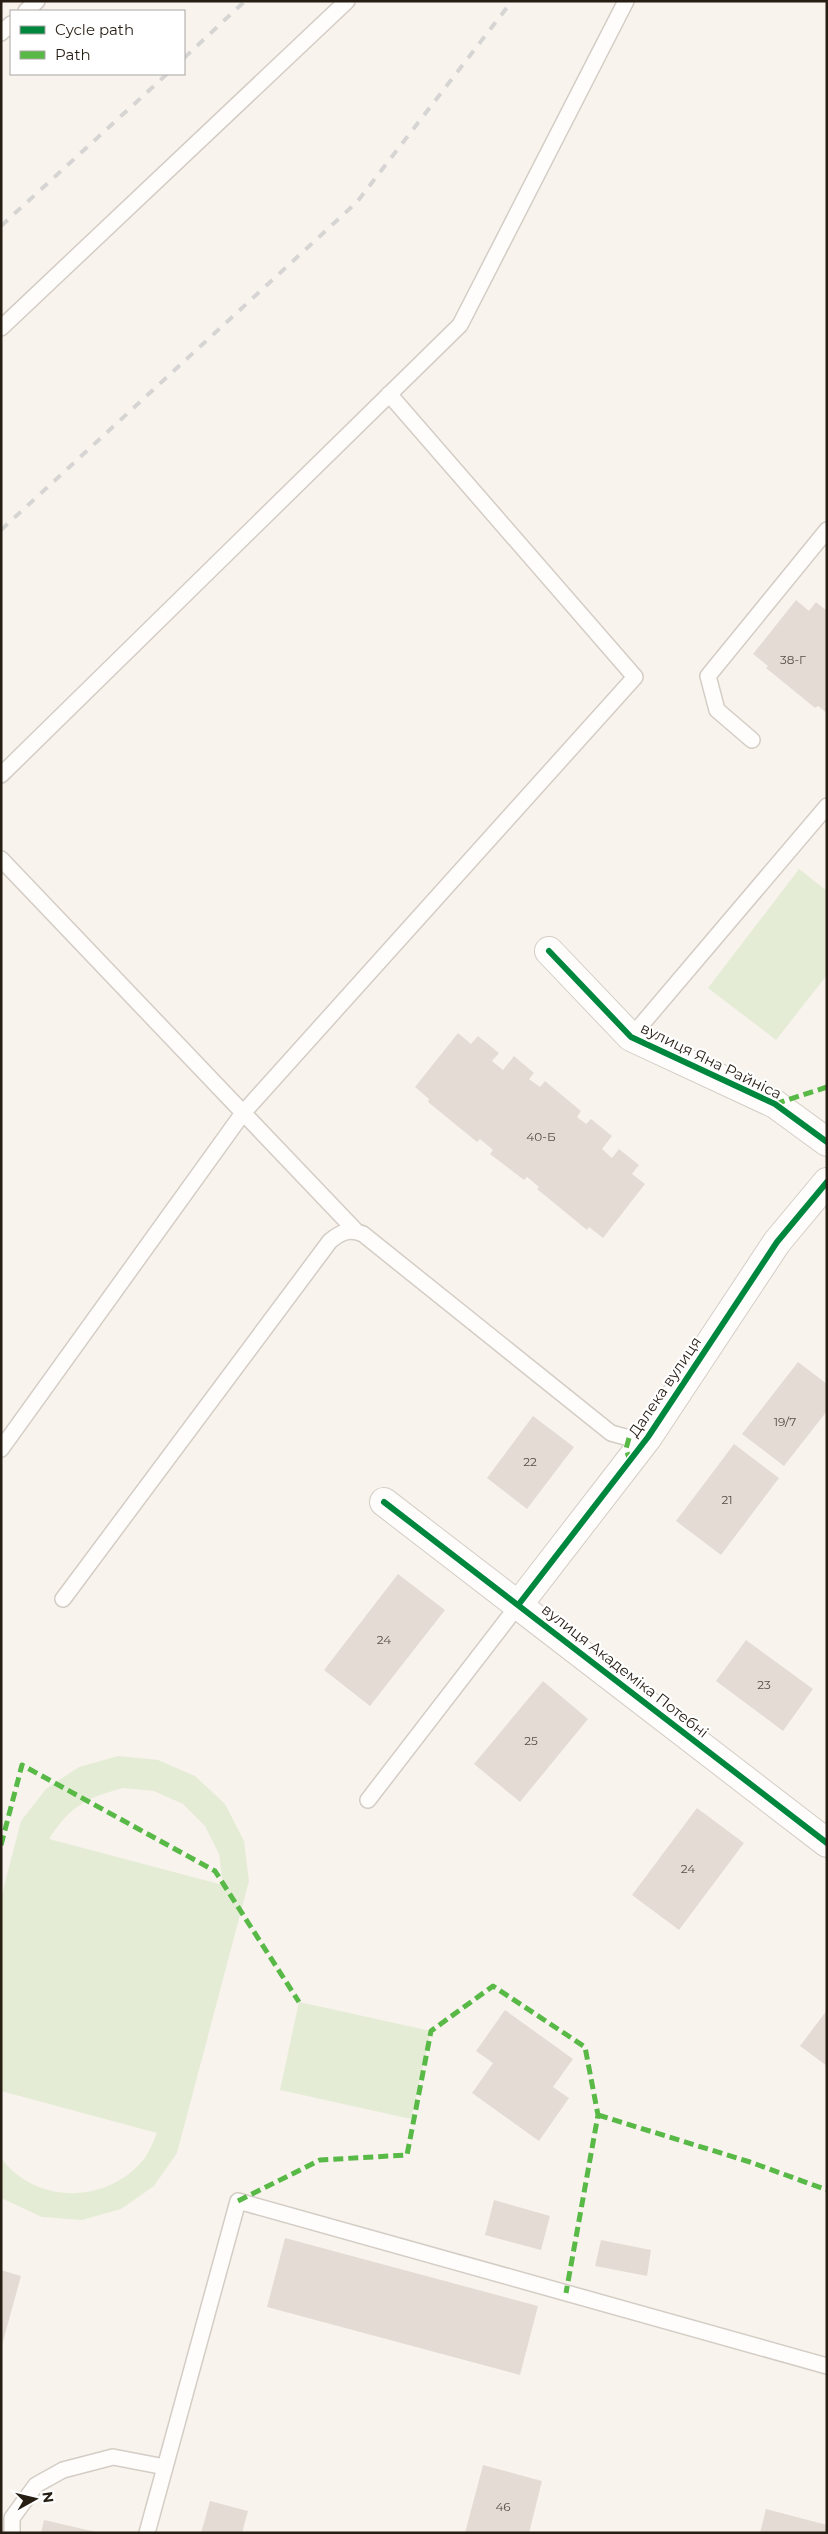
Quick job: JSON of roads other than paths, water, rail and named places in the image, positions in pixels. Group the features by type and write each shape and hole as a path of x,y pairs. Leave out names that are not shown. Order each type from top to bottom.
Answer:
{"street":[{"name":"вулиця Яна Райніса","path":"549,951 631,1037 775,1104 827,1142"},
{"name":"Далека вулиця","path":"519,1604 648,1437 777,1242 827,1182"},
{"name":"вулиця Академіка Потебні","path":"384,1502 519,1604 827,1843"}],"lane":[{"path":"27,10 37,1"},
{"path":"1,328 346,1"},
{"path":"1,775 460,325 626,1"},
{"path":"1,1449 243,1113 635,676 389,394"},
{"path":"752,740 718,710 708,676 827,530"},
{"path":"631,1037 827,806"},
{"path":"1,859 355,1230 371,1240 611,1433 629,1438 648,1437"},
{"path":"63,1600 330,1241 338,1234 355,1230"},
{"path":"368,1800 519,1604"},
{"path":"147,2533 238,2201 827,2366"},
{"path":"12,2533 12,2518 36,2485 63,2470 113,2457 165,2467"}],"railway":[{"path":"185,57 245,1"},
{"path":"1,530 357,202 512,1"},
{"path":"1,226 166,75"}]}
